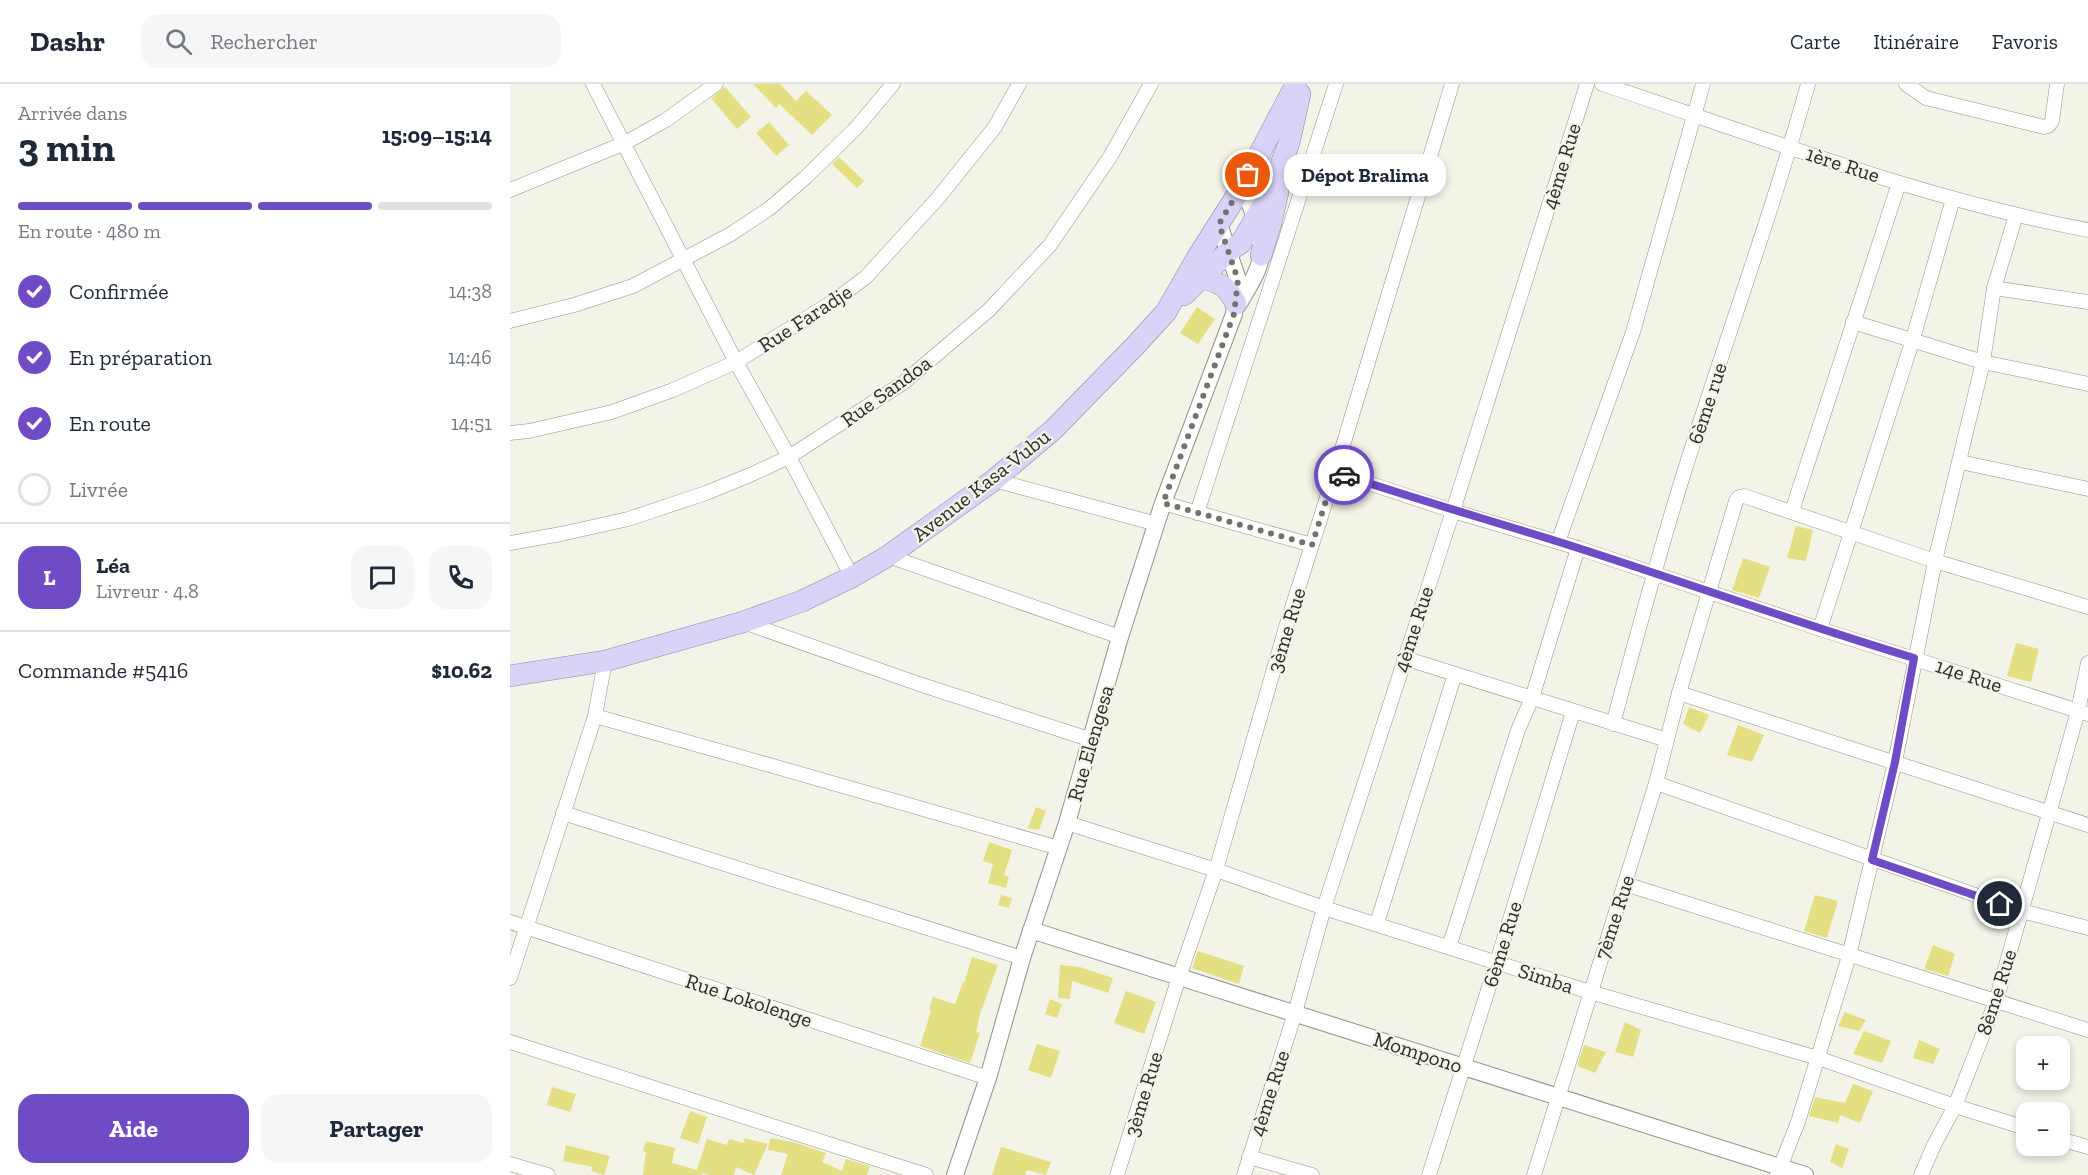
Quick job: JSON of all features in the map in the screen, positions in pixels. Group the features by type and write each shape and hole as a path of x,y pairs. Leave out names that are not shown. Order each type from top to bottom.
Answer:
{"main road":[{"name":"Avenue Kasa-Vubu","path":"510,676 605,661 743,622 802,601 852,577 888,556 994,480 1053,430 1166,312 1242,187 1296,84"},
{"path":"1261,255 1271,223 1285,154 1303,84"},
{"path":"1166,312 1229,251 1241,243 1270,192 1285,154"},
{"path":"1201,278 1222,284 1232,295 1235,309"}],"street":[{"path":"593,84 736,362 852,577"},
{"path":"510,190 625,143 666,120 716,84"},
{"path":"510,321 574,306 633,286 731,234 770,208 806,177 857,127 893,84"},
{"name":"Rue Faradje","path":"510,434 612,412 673,390 736,362 834,301 866,277 938,198 995,126 1019,84"},
{"name":"Rue Sandoa","path":"510,543 628,519 706,492 789,457 903,382 989,310 1050,245 1110,158 1151,84"},
{"path":"1197,513 1336,84"},
{"name":"3ème Rue","path":"1117,1175 1179,977 1216,870 1286,627 1452,84"},
{"name":"4ème Rue","path":"1244,1175 1295,1013 1324,908 1453,511 1587,84"},
{"name":"1ère Rue","path":"1602,84 1953,200 2088,230"},
{"path":"1558,542 1633,332 1703,84"},
{"name":"6ème rue","path":"1613,724 1653,574 1682,477 1791,147 1808,84"},
{"path":"1906,84 1926,98 2044,127 2052,121 2057,84"},
{"path":"1899,183 1792,511 1935,561 2088,607"},
{"path":"1235,309 1252,279 1261,255 1255,219 1242,187"},
{"path":"1820,629 1912,342 1953,200"},
{"path":"1778,1171 1798,1122 1850,956 1895,762 1935,561 1983,362 1994,288 2016,215"},
{"path":"1219,224 1238,280 1235,309"},
{"path":"1994,288 2088,302"},
{"name":"Rue Elengesa","path":"955,1175 988,1078 1022,958 1067,824 1120,637 1163,503 1235,309"},
{"path":"1853,322 1983,362 2088,384"},
{"path":"1960,462 2088,489"},
{"name":"14e Rue","path":"1335,472 1453,511 1578,548 1820,629 2083,712"},
{"path":"994,480 1157,524"},
{"name":"7ème Rue","path":"1534,1175 1656,783 1679,693 1736,501 1739,497 1744,496 1792,511"},
{"path":"1163,503 1312,545"},
{"path":"1449,947 1526,707 1532,698 1578,548"},
{"path":"888,556 1120,637"},
{"path":"743,622 919,684 1092,740"},
{"path":"1404,658 1667,740"},
{"path":"510,978 594,716 605,661"},
{"name":"8ème Rue","path":"1921,1175 1955,1106 1996,1001 2048,813 2083,712 2088,663"},
{"path":"1377,923 1455,674"},
{"path":"1679,693 2088,825"},
{"name":"6ème Rue","path":"1428,1175 1497,962 1573,712"},
{"path":"594,716 1059,848"},
{"path":"1656,783 2021,911 2088,928"},
{"path":"563,813 1022,958"},
{"name":"Simba","path":"1067,824 1590,992 1818,1058 2016,1125"},
{"path":"1625,884 2088,1030"},
{"name":"Rue Lokolenge","path":"510,922 988,1078"},
{"name":"Mompono","path":"1031,930 1558,1097 1778,1171 1805,1175"},
{"path":"510,1042 926,1175"},
{"path":"2070,1141 2088,1147"},
{"path":"1249,1157 1312,1175"},
{"path":"510,1164 548,1175"}],"building":[{"path":"753,84 780,84 796,101 806,91 832,115 812,135 779,104 776,108"},
{"path":"725,87 751,117 737,129 711,98"},
{"path":"769,122 789,145 776,156 756,133"},
{"path":"839,157 864,181 857,188 832,164"},
{"path":"1197,307 1215,319 1198,344 1180,333"},
{"path":"1796,526 1813,530 1806,561 1787,558"},
{"path":"1743,558 1770,567 1759,598 1732,590"},
{"path":"2016,643 2039,649 2031,682 2007,676"},
{"path":"1689,707 1709,715 1700,733 1683,724"},
{"path":"1738,725 1764,735 1752,762 1727,755"},
{"path":"1036,807 1046,811 1039,830 1028,828"},
{"path":"989,842 1012,850 1004,875 1009,876 1006,888 988,883 993,864 983,861"},
{"path":"1001,895 1012,898 1009,908 998,905"},
{"path":"1815,895 1838,901 1827,938 1804,931"},
{"path":"1933,945 1955,954 1948,976 1924,969"},
{"path":"1198,951 1244,966 1239,984 1192,968"},
{"path":"972,957 998,965 980,1014 976,1032 980,1033 970,1063 920,1046 933,997 955,1004"},
{"path":"1060,965 1080,967 1113,978 1108,993 1072,981 1070,999 1058,998"},
{"path":"1126,991 1156,1002 1144,1034 1114,1023"},
{"path":"1050,999 1062,1004 1057,1018 1045,1014"},
{"path":"1845,1012 1866,1020 1859,1031 1838,1026"},
{"path":"1625,1022 1641,1030 1633,1057 1615,1052"},
{"path":"1864,1031 1891,1041 1882,1063 1853,1054"},
{"path":"1919,1040 1940,1049 1933,1064 1913,1058"},
{"path":"1037,1044 1060,1051 1051,1078 1028,1070"},
{"path":"1584,1045 1606,1052 1595,1073 1577,1066"},
{"path":"1853,1084 1873,1091 1860,1123 1840,1115 1838,1123 1809,1116 1815,1097 1845,1103"},
{"path":"552,1087 576,1094 570,1112 547,1105"},
{"path":"690,1111 707,1117 698,1144 680,1138"},
{"path":"745,1138 768,1144 754,1175 736,1167 734,1175 702,1173 702,1175 643,1175 646,1152 643,1151 646,1141 675,1148 672,1163 697,1170 707,1139 727,1145 729,1139 743,1143"},
{"path":"770,1138 793,1142 826,1153 822,1162 842,1171 846,1159 870,1166 867,1175 781,1175 788,1154 768,1150"},
{"path":"1836,1144 1849,1149 1842,1168 1830,1162"},
{"path":"566,1145 610,1156 604,1175 591,1171 593,1167 563,1161"},
{"path":"1001,1147 1051,1162 1046,1175 1027,1170 1025,1175 992,1175"}],"way so far":[{"path":"1248,175 1219,224 1238,280 1234,314 1163,503 1312,545 1335,472 1344,475"}],"place":[{"name":"Dépot Bralima","path":"1248,175"}],"route":[{"path":"1344,475 1453,511 1578,548 1914,658 1895,762 1872,860 2000,904"}]}
